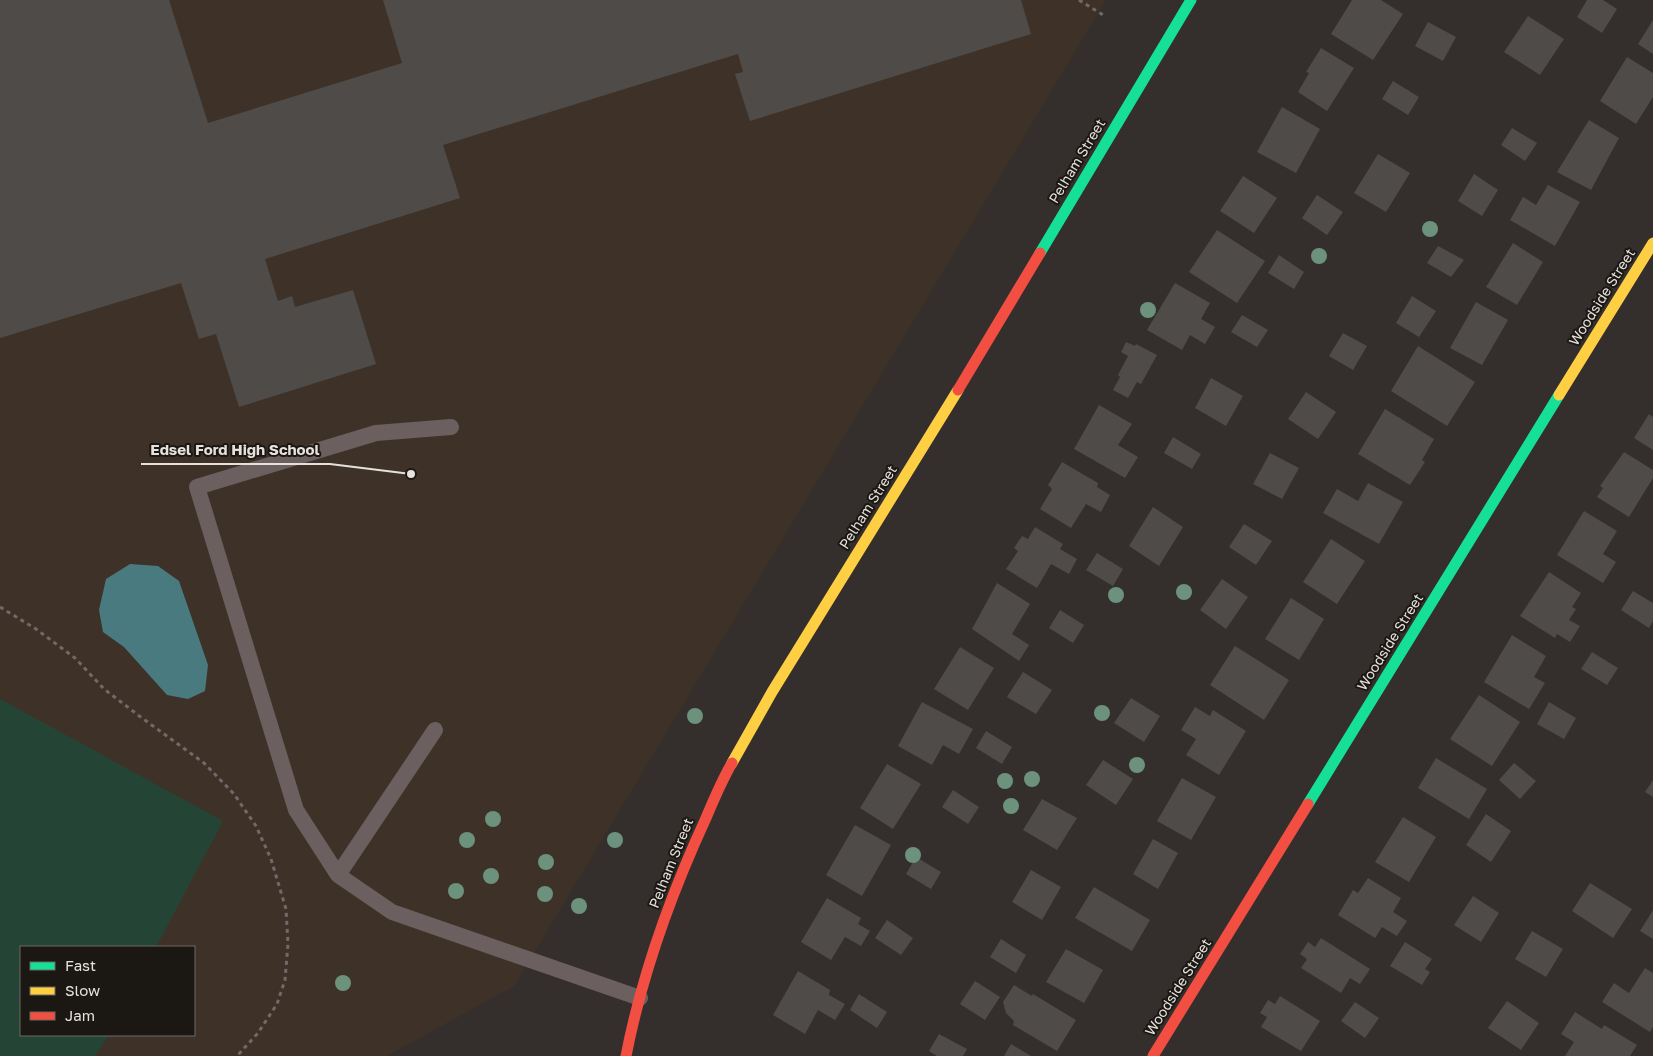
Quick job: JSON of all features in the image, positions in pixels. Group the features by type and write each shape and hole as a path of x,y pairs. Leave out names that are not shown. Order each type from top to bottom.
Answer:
{"street":[{"name":"Pelham Street","path":"626,1056 657,940 686,861 730,766 772,692 964,380 1191,0"},
{"name":"Woodside Street","path":"1153,1056 1653,243"}],"lane":[{"path":"452,427 376,433 198,487 296,810 338,875 392,912 640,998"},
{"path":"338,875 435,730"}],"path":[{"path":"1079,0 1103,15"},
{"path":"0,607 36,629 75,658 104,688 204,763 234,794 256,826 271,859 286,909 288,944 285,980 277,1004 258,1033 237,1056"}],"shaded area":[{"path":"0,0 1106,0 514,986 387,1056 0,1056"}],"green space":[{"path":"0,699 223,821 157,946 20,946 20,1036 108,1036 95,1056 0,1056"}],"water":[{"path":"130,564 158,566 179,581 208,665 205,691 188,699 167,695 124,647 103,632 99,610 106,579"}],"building":[{"path":"0,0 169,0 208,123 402,63 383,0 1021,0 1031,34 750,121 735,74 743,72 738,54 443,145 460,198 265,259 278,301 292,296 295,307 353,290 376,364 239,407 216,334 199,339 181,283 0,338"},
{"path":"1352,0 1381,0 1403,14 1373,60 1331,34"},
{"path":"1587,0 1603,0 1617,9 1602,33 1577,17"},
{"path":"1528,16 1564,39 1540,75 1504,52"},
{"path":"1653,20 1653,54 1638,44"},
{"path":"1428,22 1456,37 1443,61 1415,46"},
{"path":"1321,48 1354,68 1327,111 1298,92 1309,73 1306,72"},
{"path":"1627,57 1653,73 1653,97 1636,124 1600,101"},
{"path":"1393,81 1419,97 1408,115 1382,99"},
{"path":"1282,107 1320,129 1296,173 1257,152"},
{"path":"1589,120 1619,138 1591,190 1557,172"},
{"path":"1512,128 1537,143 1525,161 1501,145"},
{"path":"1378,154 1410,173 1386,212 1354,193"},
{"path":"1474,174 1498,190 1482,216 1458,201"},
{"path":"1243,176 1277,198 1254,233 1220,211"},
{"path":"1548,185 1580,202 1555,246 1510,220 1523,197 1536,205"},
{"path":"1317,195 1343,212 1327,235 1302,218"},
{"path":"1217,230 1265,261 1237,303 1189,272"},
{"path":"1513,243 1543,262 1517,305 1486,287"},
{"path":"1438,246 1464,260 1451,277 1427,263"},
{"path":"1279,255 1304,272 1294,289 1268,273"},
{"path":"1175,283 1210,303 1201,319 1215,327 1205,344 1190,335 1182,350 1147,330"},
{"path":"1412,296 1436,311 1419,337 1396,323"},
{"path":"1476,302 1508,320 1482,365 1450,348"},
{"path":"1242,315 1268,330 1257,347 1231,332"},
{"path":"1343,333 1367,346 1353,370 1329,356"},
{"path":"1126,342 1135,346 1136,344 1157,355 1141,384 1137,382 1128,398 1113,390 1128,356 1121,352"},
{"path":"1418,346 1475,382 1447,426 1391,391"},
{"path":"1211,378 1243,396 1226,426 1195,408"},
{"path":"1306,392 1336,412 1318,439 1288,419"},
{"path":"1099,405 1132,424 1118,445 1138,457 1125,478 1074,449"},
{"path":"1385,409 1434,439 1422,460 1425,462 1410,485 1358,454"},
{"path":"1649,414 1653,417 1653,450 1634,438"},
{"path":"1173,437 1201,454 1192,469 1164,453"},
{"path":"1624,452 1653,470 1653,478 1629,517 1597,497 1603,488 1600,486"},
{"path":"1270,453 1299,468 1282,499 1253,484"},
{"path":"1062,462 1098,483 1097,487 1110,495 1101,512 1086,504 1071,528 1040,509 1052,489 1048,485"},
{"path":"1368,483 1403,502 1379,544 1323,513 1337,489 1358,501"},
{"path":"1153,507 1183,527 1159,566 1129,546"},
{"path":"1584,511 1617,531 1603,554 1616,562 1603,583 1557,555"},
{"path":"1244,524 1272,541 1256,565 1229,547"},
{"path":"1035,527 1063,544 1060,549 1077,559 1069,574 1051,564 1037,588 1006,569 1018,551 1014,548 1022,536 1028,539"},
{"path":"1331,539 1365,561 1337,604 1303,582"},
{"path":"1097,553 1123,569 1113,586 1086,570"},
{"path":"1549,572 1581,593 1572,607 1576,609 1569,620 1580,626 1570,642 1557,634 1555,638 1520,616"},
{"path":"1222,579 1248,597 1226,629 1200,610"},
{"path":"997,583 1030,604 1012,634 1029,645 1019,661 972,629"},
{"path":"1633,591 1653,603 1653,621 1649,628 1621,610"},
{"path":"1291,598 1324,619 1299,660 1265,639"},
{"path":"1060,610 1084,625 1073,643 1049,628"},
{"path":"1512,635 1546,656 1534,677 1545,683 1529,709 1484,682"},
{"path":"1235,646 1289,680 1264,720 1210,685"},
{"path":"960,647 994,668 968,710 934,689"},
{"path":"1592,652 1618,668 1607,685 1581,669"},
{"path":"1023,672 1052,690 1036,714 1007,697"},
{"path":"1479,695 1520,722 1492,766 1450,739"},
{"path":"1131,698 1160,716 1144,742 1114,723"},
{"path":"922,702 973,729 959,754 943,745 932,765 898,746"},
{"path":"1549,702 1576,718 1564,739 1537,724"},
{"path":"1195,707 1210,716 1213,710 1246,731 1219,775 1186,755 1196,739 1181,730"},
{"path":"986,731 1012,747 1002,764 976,748"},
{"path":"1436,758 1487,789 1469,819 1418,788"},
{"path":"1103,760 1133,779 1116,805 1086,785"},
{"path":"1514,763 1536,781 1520,799 1499,780"},
{"path":"887,764 921,784 893,829 860,808"},
{"path":"1182,778 1216,797 1191,840 1157,821"},
{"path":"1653,780 1653,797 1645,792"},
{"path":"953,790 979,807 968,824 942,807"},
{"path":"1042,799 1077,818 1057,850 1023,830"},
{"path":"1486,814 1511,831 1491,862 1466,845"},
{"path":"1403,817 1436,837 1409,882 1375,862"},
{"path":"855,825 891,845 862,896 826,875"},
{"path":"1153,839 1178,853 1158,889 1133,874"},
{"path":"916,857 941,872 931,889 906,874"},
{"path":"1031,870 1061,887 1042,920 1012,902"},
{"path":"1368,878 1401,898 1393,912 1407,921 1397,936 1382,927 1375,938 1338,915 1353,890 1358,893"},
{"path":"1590,883 1632,909 1613,938 1572,911"},
{"path":"1094,887 1150,920 1132,951 1075,918"},
{"path":"1473,896 1499,913 1481,942 1454,925"},
{"path":"827,898 861,918 858,924 870,931 861,946 845,937 831,960 801,942"},
{"path":"1653,910 1653,939 1640,931"},
{"path":"887,920 913,938 901,955 875,938"},
{"path":"1532,931 1563,949 1546,977 1515,959"},
{"path":"1321,938 1370,969 1360,984 1350,978 1341,993 1301,968 1307,959 1300,954 1308,942 1315,947"},
{"path":"1001,939 1026,955 1016,973 990,957"},
{"path":"1405,942 1432,959 1425,969 1430,972 1422,985 1390,966"},
{"path":"1066,949 1103,970 1084,1003 1046,982"},
{"path":"1645,968 1653,973 1653,1027 1650,1032 1602,1002 1614,983 1629,993"},
{"path":"798,971 830,990 829,995 845,1004 835,1020 818,1010 805,1034 773,1015"},
{"path":"975,981 1000,997 985,1020 960,1004"},
{"path":"1014,985 1032,996 1033,994 1076,1020 1057,1051 1013,1025 1014,1021 1006,1013 1003,1002"},
{"path":"859,994 887,1012 877,1028 850,1010"},
{"path":"1280,996 1320,1021 1301,1051 1261,1027 1267,1017 1260,1013 1268,1000 1275,1004"},
{"path":"1507,1001 1539,1023 1521,1050 1488,1028"},
{"path":"1355,1002 1379,1018 1365,1038 1341,1021"},
{"path":"1575,1012 1602,1029 1604,1025 1637,1045 1630,1056 1565,1056 1574,1042 1561,1034"},
{"path":"939,1034 967,1049 963,1056 937,1056 929,1051"},
{"path":"1011,1044 1031,1056 1004,1056"}],"traffic: fast":[{"path":"1040,253 1191,0"},
{"path":"1308,804 1559,395"}],"traffic: slow":[{"path":"1559,395 1653,243"},
{"path":"732,763 772,692 958,390"}],"traffic: jam":[{"path":"958,390 1040,253"},
{"path":"626,1056 640,995 659,935 693,847 732,763"},
{"path":"1153,1056 1308,804"}],"place":[{"name":"Edsel Ford High School","path":"411,474"}]}
